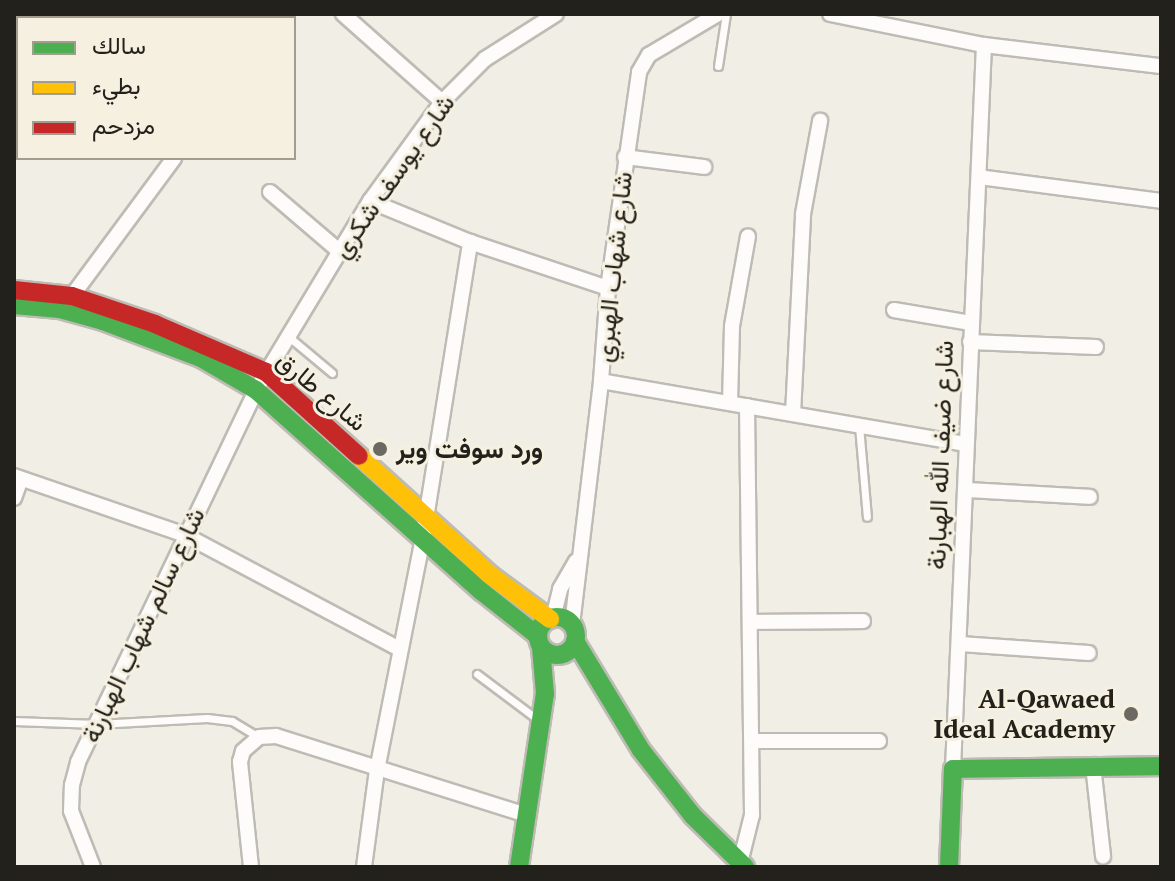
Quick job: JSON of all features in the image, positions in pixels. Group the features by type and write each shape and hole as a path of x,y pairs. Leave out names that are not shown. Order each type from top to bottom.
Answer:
{"street":[{"path":"343,14 442,102"},
{"name":"شارع يوسف شكري","path":"266,372 370,201 442,102 485,59 556,14"},
{"name":"شارع شهاب الهبري","path":"569,643 601,381 608,288 625,157 643,63 659,48 718,14"},
{"path":"830,14 984,45 1161,66"},
{"name":"شارع ضيف الله الهبارنة","path":"949,867 984,45"},
{"path":"793,414 803,214 820,121"},
{"path":"625,157 704,167"},
{"path":"72,296 173,160"},
{"path":"979,177 1161,201"},
{"path":"270,192 339,251"},
{"path":"370,201 470,242 608,288"},
{"path":"730,403 732,326 748,236"},
{"path":"364,867 377,770 423,537 470,242"},
{"name":"شارع طارق","path":"14,290 72,296 155,324 266,372 489,574 551,618 569,643 551,654 256,390 201,358 103,321 60,309 14,305"},
{"path":"894,310 971,323"},
{"path":"970,342 1096,347"},
{"name":"شارع سالم شهاب الهبارنة","path":"93,867 71,811 72,785 78,762 154,610 185,535 266,372"},
{"path":"601,381 967,444"},
{"path":"741,866 752,815 753,741 747,406"},
{"path":"14,498 17,477 185,535 399,649"},
{"path":"966,490 1090,497"},
{"name":"شارع شهاب الهبري","path":"551,618 560,589 577,561"},
{"path":"545,694 541,625 551,618"},
{"path":"751,622 863,621"},
{"path":"519,867 539,720 545,694 569,643 667,784 741,866"},
{"path":"960,644 1089,653"},
{"path":"251,867 240,762 243,751 259,737 276,736 526,815"},
{"path":"753,741 879,741"},
{"path":"1093,765 1103,856"},
{"path":"953,769 1161,766"}],"lane":[{"path":"718,66 726,14"},
{"path":"289,337 332,373"},
{"path":"859,426 867,517"},
{"path":"477,674 539,720"},
{"path":"14,721 97,724 207,718 232,721 259,737"}],"traffic: fast":[{"path":"14,305 60,309 103,321 201,358 256,390 481,591 538,636"},
{"path":"557,617 570,623 576,636 570,649 557,655 544,649 538,636 544,623 557,617"},
{"path":"575,641 641,750 693,816 745,867"},
{"path":"519,867 545,694 541,647"},
{"path":"949,867 953,769 1161,766"}],"traffic: slow":[{"path":"359,456 489,574 550,619"}],"traffic: jam":[{"path":"14,290 72,296 155,324 266,372 359,456"}],"place":[{"name":"ورد سوفت وير","path":"380,449"},
{"name":"Al-Qawaed Ideal Academy","path":"1131,714"}]}
